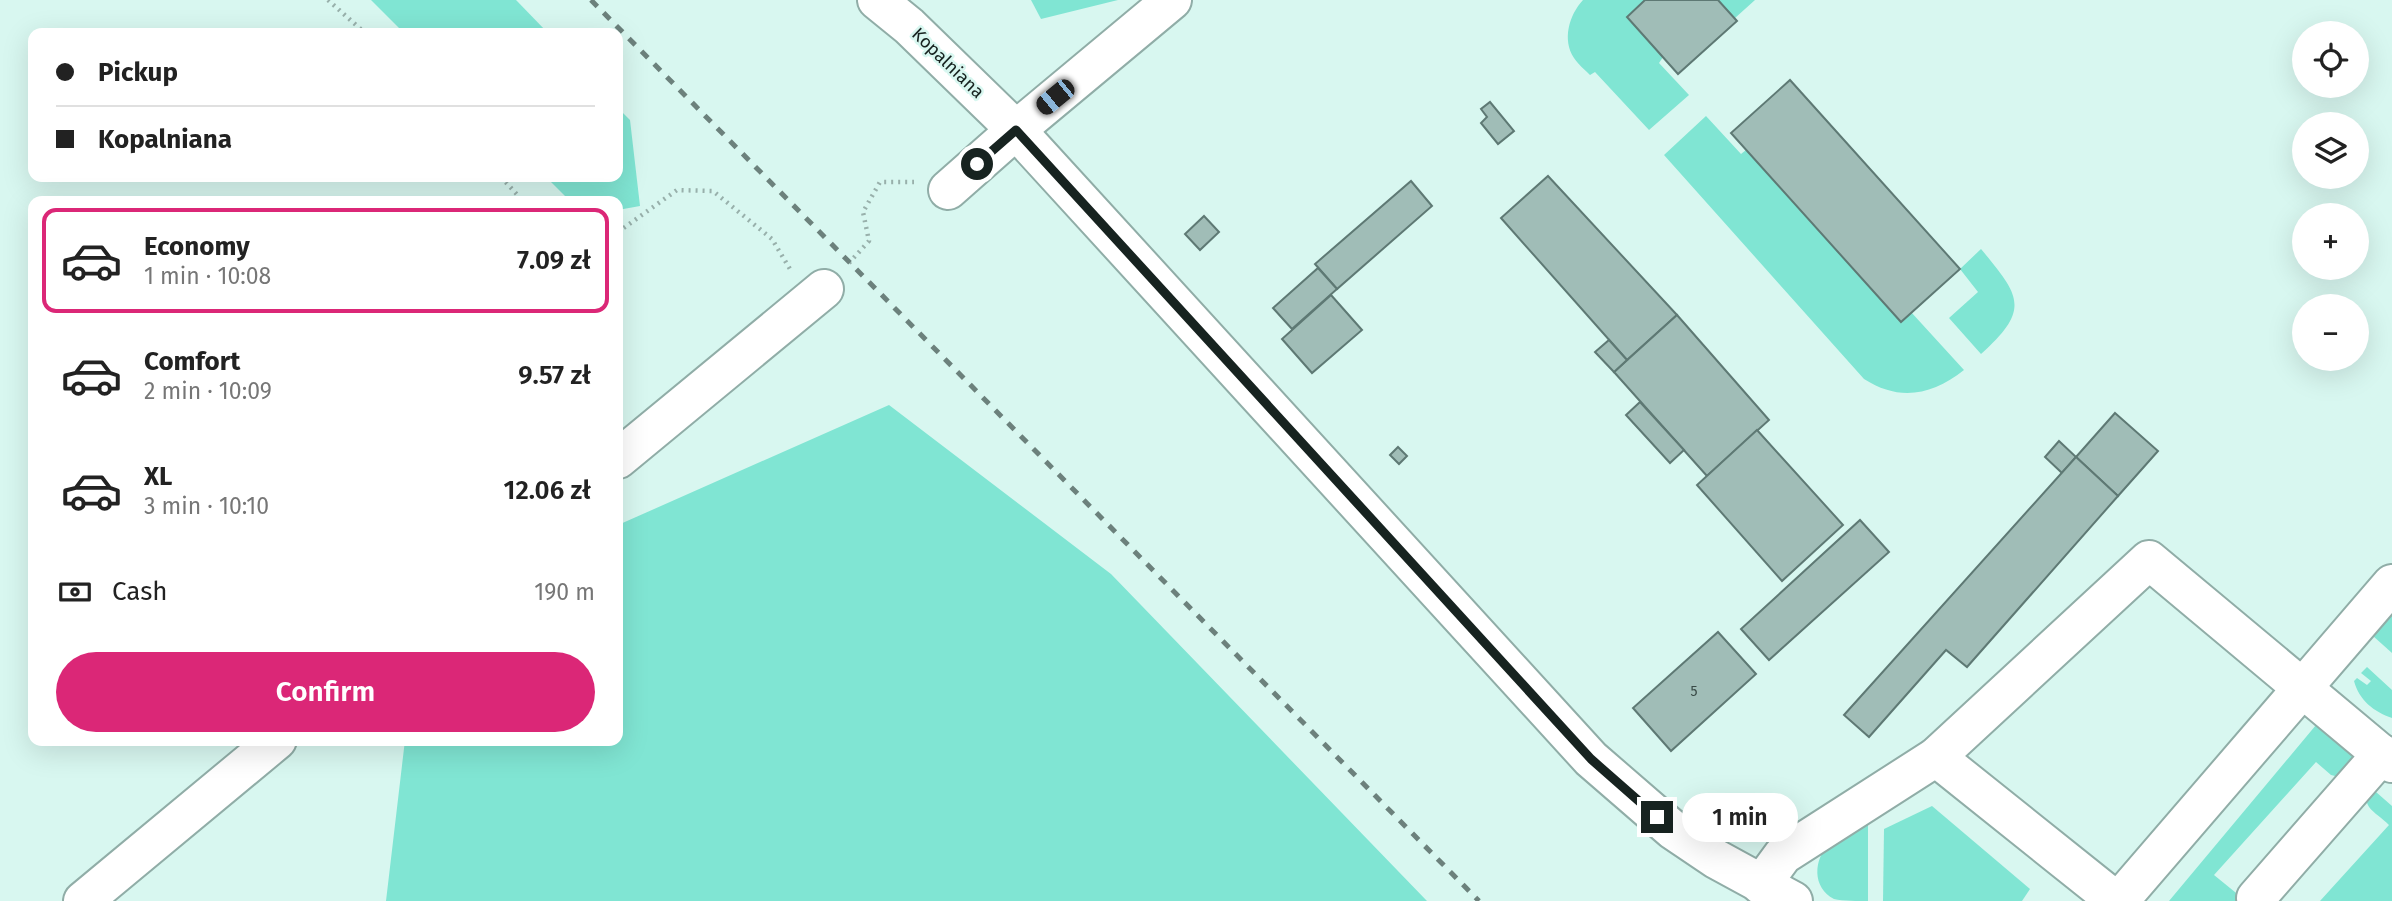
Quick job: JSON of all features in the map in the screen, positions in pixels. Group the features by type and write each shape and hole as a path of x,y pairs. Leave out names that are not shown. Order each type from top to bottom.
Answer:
{"street":[{"name":"Kopalniana","path":"877,0 909,26 1016,130 1591,759 1673,830 1716,859 1777,893"},
{"path":"952,186 1172,0"},
{"path":"623,455 816,295"},
{"path":"1777,893 1783,855 1936,757 2149,560 2387,758 2256,898"},
{"path":"1936,757 2117,901 2392,584"},
{"path":"83,901 270,746"}],"path":[{"path":"328,0 359,28"},
{"path":"506,182 518,196"},
{"path":"623,228 677,190 713,191 772,239 816,295 869,241 863,212 880,183 952,186"}],"green space":[{"path":"371,0 516,0 543,28 399,28"},
{"path":"1031,0 1118,0 1041,19"},
{"path":"1583,0 1645,0 1627,17 1663,57 1659,63 1689,95 1649,130 1595,72 1590,75 1582,67 1570,51 1568,36 1571,20"},
{"path":"1718,0 1755,0 1735,18"},
{"path":"623,113 630,120 640,206 623,209 623,196 565,196 551,182 623,182"},
{"path":"1706,116 1741,154 1746,150 1901,322 1911,312 1964,370 1940,385 1915,393 1890,391 1864,379 1664,155"},
{"path":"1981,249 2004,279 2014,302 2008,325 1981,354 1949,318 1978,292 1960,269"},
{"path":"889,405 1111,574 1427,901 386,901 404,746 623,746 623,523"},
{"path":"2392,614 2392,653 2373,636"},
{"path":"2367,667 2392,690 2392,718 2368,704 2356,688 2354,681 2357,678 2367,685 2371,681 2361,673"},
{"path":"2316,725 2361,753 2339,777 2331,775 2316,762 2214,875 2246,901 2169,901"},
{"path":"2368,785 2392,806 2392,901 2320,901 2389,825 2370,808 2366,799"},
{"path":"1932,806 2030,889 2022,901 1883,901 1884,829"},
{"path":"1868,819 1868,901 1834,899 1822,888 1819,881 1817,873 1820,857 1834,839"}],"building":[{"path":"1645,0 1718,0 1737,21 1678,74 1627,17"},
{"path":"1790,80 1960,269 1901,322 1731,133"},
{"path":"1490,102 1514,131 1498,144 1481,123 1487,117 1481,109"},
{"path":"1548,176 1677,315 1627,360 1501,218"},
{"path":"1411,181 1432,206 1337,289 1315,264"},
{"path":"1204,216 1219,232 1200,250 1185,234"},
{"path":"1318,268 1337,289 1292,329 1273,308"},
{"path":"1331,295 1362,330 1312,373 1282,339"},
{"path":"1677,315 1769,420 1707,476 1614,372"},
{"path":"1609,340 1627,360 1614,372 1595,352"},
{"path":"1640,402 1684,450 1670,463 1626,415"},
{"path":"2115,413 2158,451 2118,496 2076,457"},
{"path":"1757,430 1843,525 1782,581 1697,485"},
{"path":"2059,441 2076,457 2062,473 2045,457"},
{"path":"1398,447 1407,456 1399,464 1390,455"},
{"path":"2076,457 2118,496 1967,667 1946,650 1869,737 1844,715"},
{"path":"1860,520 1889,552 1769,660 1741,629"},
{"path":"1718,632 1756,674 1671,751 1633,708"}],"railway":[{"path":"591,0 619,28"},
{"path":"623,32 1479,901"}],"route":[{"path":"977,164 1016,130 1591,759 1657,817"}]}
